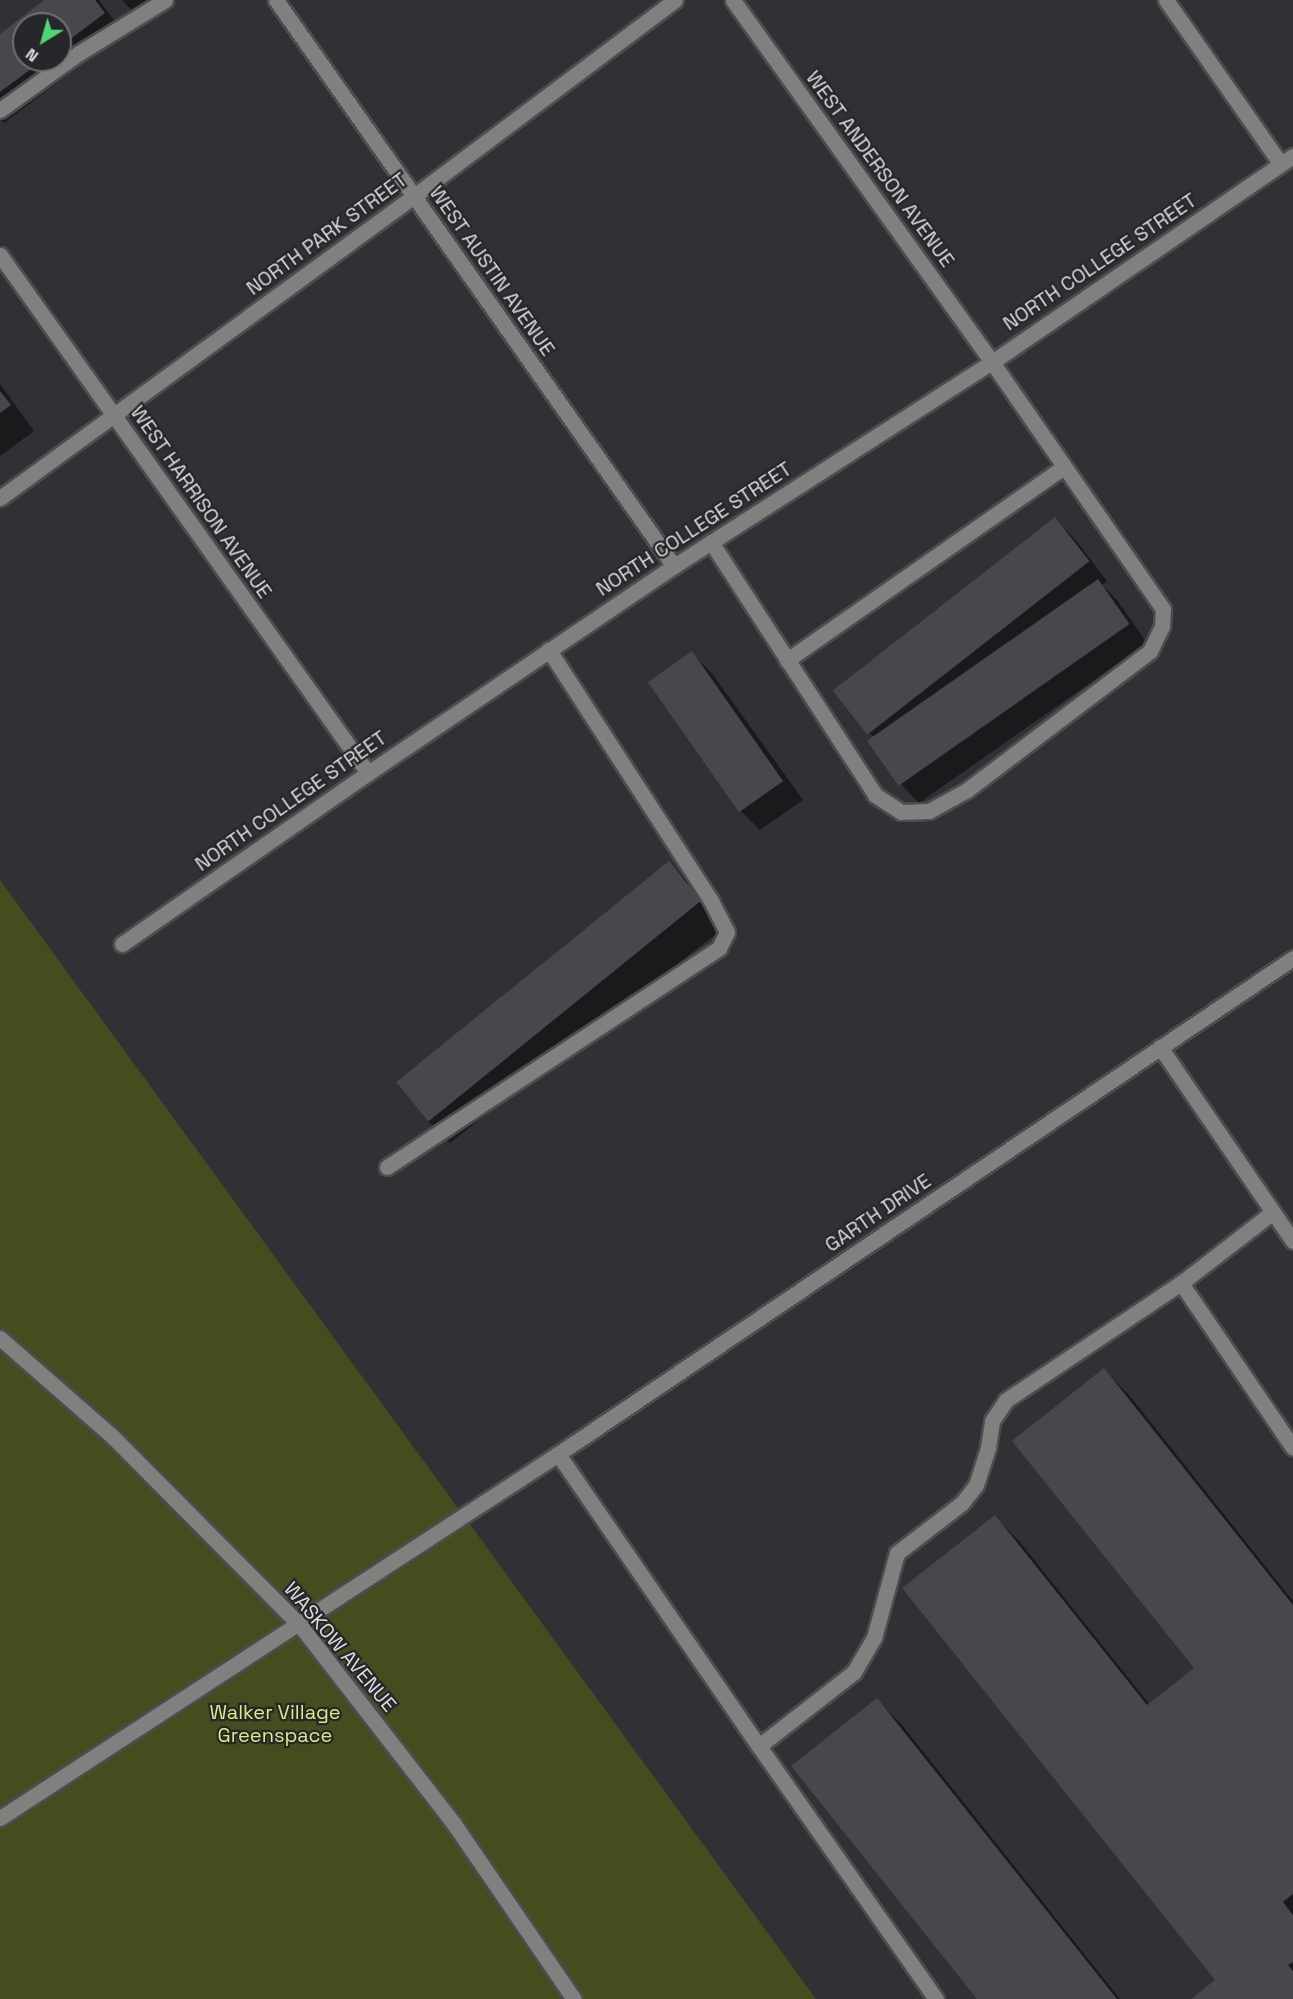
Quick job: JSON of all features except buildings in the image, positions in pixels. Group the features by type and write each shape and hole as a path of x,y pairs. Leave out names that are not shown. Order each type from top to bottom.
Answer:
{"street":[{"path":"0,111 79,53 165,0"},
{"name":"WEST AUSTIN AVENUE","path":"276,0 674,566"},
{"name":"NORTH PARK STREET","path":"0,498 414,196 675,0"},
{"name":"WEST ANDERSON AVENUE","path":"711,542 874,795 901,812 929,811 967,790 1150,651 1162,626 1163,609 992,362 733,0"},
{"path":"1166,0 1287,160"},
{"name":"NORTH COLLEGE STREET","path":"122,944 549,650 674,566 992,362 1287,160"},
{"name":"WEST HARRISON AVENUE","path":"0,255 368,773"},
{"path":"787,660 1064,467"},
{"path":"387,1167 719,948 727,933 710,899 549,650"},
{"name":"GARTH DRIVE","path":"0,1818 486,1502 1293,958"},
{"path":"1160,1047 1293,1241"},
{"path":"759,1746 854,1672 874,1638 897,1553 962,1503 976,1485 992,1421 1006,1400 1181,1283 1273,1212"},
{"path":"1181,1283 1293,1449"},
{"name":"WASKOW AVENUE","path":"0,1338 112,1436 299,1624 454,1824 574,1999"},
{"path":"558,1454 936,1999"}],"green space":[{"name":"Walker Village Greenspace","path":"0,880 816,1999 0,1999"}]}
